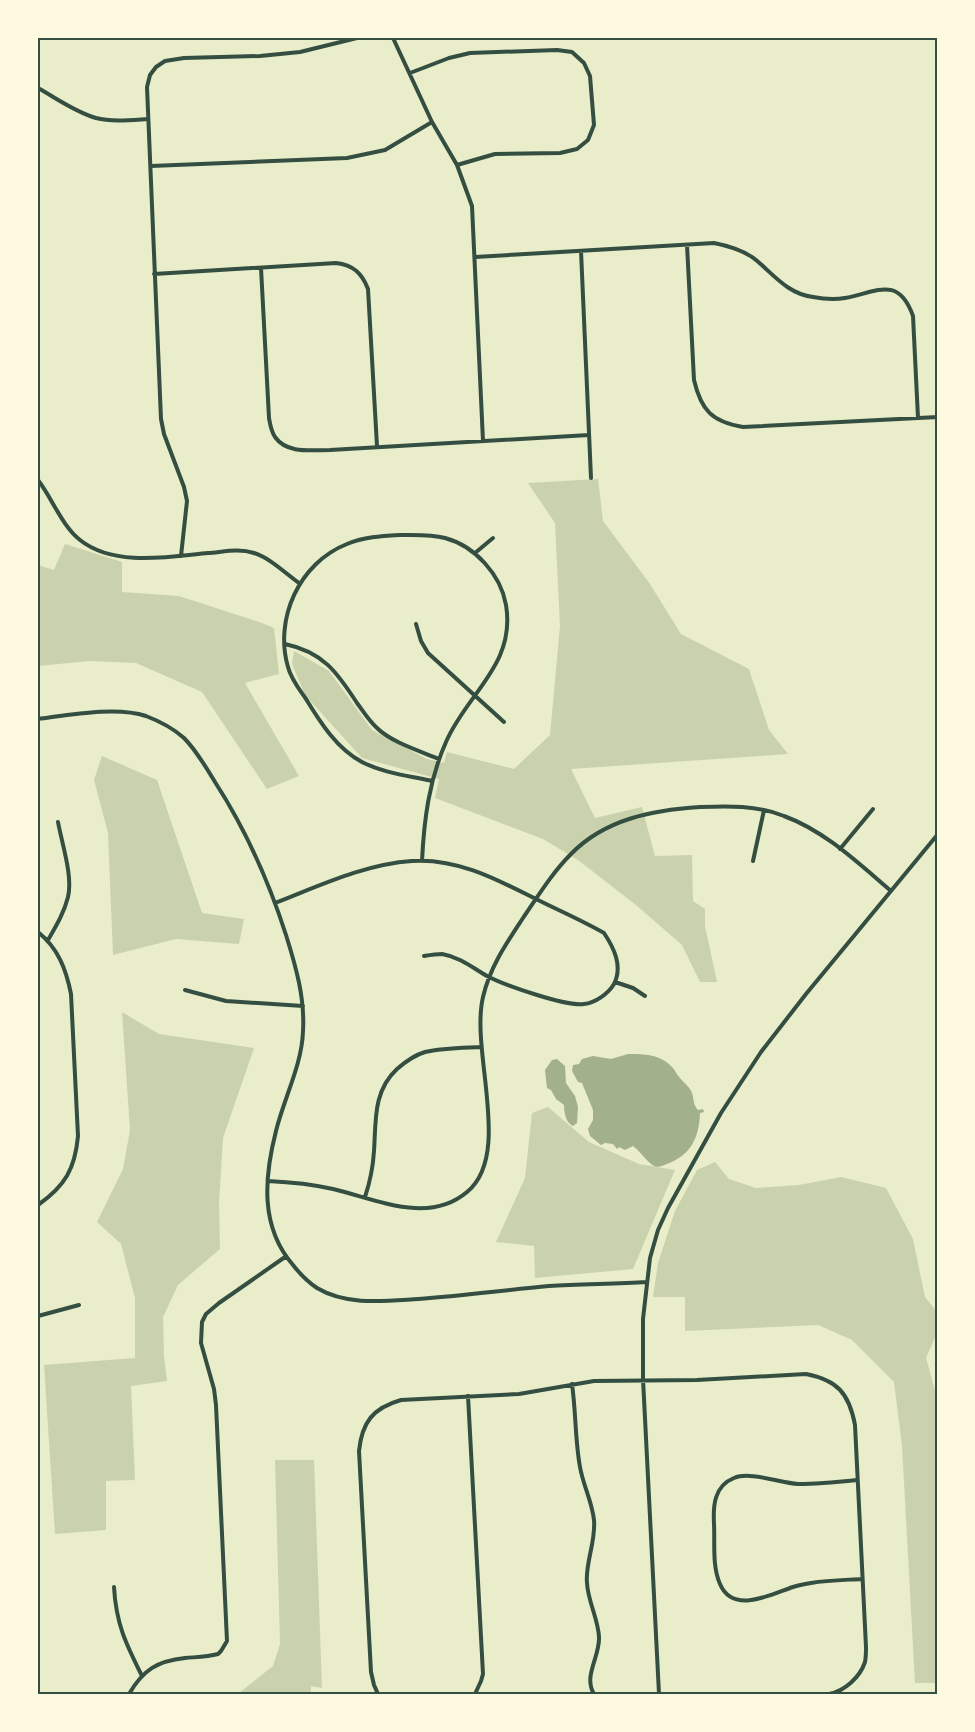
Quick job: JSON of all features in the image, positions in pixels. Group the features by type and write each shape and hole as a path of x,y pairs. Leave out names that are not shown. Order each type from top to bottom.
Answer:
{"street":[{"path":"181,556 187,501 161,419 148,119 147,87 150,75 165,61 300,52 357,38"},
{"path":"393,38 432,122 457,165 472,206 483,441"},
{"path":"410,73 449,58 470,53 557,50 572,52 584,63 590,76 594,125 588,140 577,149 560,153 495,154 457,165"},
{"path":"38,88 80,112 98,118 148,119"},
{"path":"151,166 347,158 385,150 432,122"},
{"path":"475,257 714,243 742,252 754,259 778,281 807,297 845,298 874,290 894,291 904,297 913,316 918,418"},
{"path":"687,245 694,380 703,406 720,422 742,428 938,417"},
{"path":"581,251 591,478"},
{"path":"154,274 336,263 345,264 357,271 364,278 370,306 377,446"},
{"path":"261,268 269,418 275,437 282,444 292,449 330,450 589,435"},
{"path":"38,480 69,528 79,539 92,547 121,557 153,558 238,550 252,552 299,583"},
{"path":"422,861 424,820 439,759 451,732 500,658 507,625 506,604 501,589 490,570 475,553 445,537 426,535 367,538 346,544 324,556 299,583 287,614 285,644 288,667 292,678 311,707 336,742 350,754 364,763 381,769 432,781"},
{"path":"475,553 493,538"},
{"path":"416,624 421,641 428,653 504,722"},
{"path":"285,644 316,655 325,661 341,678 370,721 379,730 439,759"},
{"path":"38,719 129,712 167,726 184,738 205,765 226,798 259,864 275,903 294,961 303,1006 301,1051 276,1131 268,1181 269,1220 273,1233 285,1256 301,1275 316,1287 332,1294 351,1299 380,1301 466,1296 549,1286 647,1282"},
{"path":"268,1181 299,1182 422,1210 439,1208 468,1192 476,1183 488,1156 489,1134 480,1019 488,977 498,956 552,875 571,853 612,825 641,814 668,809 715,806 764,810 801,823 840,849 891,891"},
{"path":"840,849 873,809"},
{"path":"753,861 764,810"},
{"path":"48,940 60,921 70,883 58,822"},
{"path":"659,1695 643,1379 643,1319 650,1258 655,1239 668,1208 742,1080 806,994 938,834"},
{"path":"275,903 345,876 384,865 422,861 444,863 475,870 604,933 614,947 617,973 615,982 608,992 595,1001 584,1005 570,1004 539,996 488,977 466,963 442,954 424,956"},
{"path":"38,932 48,940 68,976 78,1136 73,1165 64,1182 38,1205"},
{"path":"615,982 633,988 645,996"},
{"path":"185,990 226,1001 303,1006"},
{"path":"365,1197 371,1178 378,1099 382,1088 392,1074 405,1062 423,1053 481,1047"},
{"path":"129,1695 136,1683 150,1668 172,1660 218,1654 227,1641 216,1405 214,1389 201,1343 200,1329 206,1314 285,1256"},
{"path":"38,1316 79,1305"},
{"path":"378,1695 371,1672 359,1451 362,1429 375,1413 390,1403 401,1400 519,1394 594,1381 697,1380 806,1374 820,1376 845,1394 852,1409 855,1425 865,1662 854,1679 844,1688 829,1695"},
{"path":"573,1384 577,1453 580,1471 591,1501 594,1521 594,1540 586,1580 588,1597 599,1637 590,1677 594,1695"},
{"path":"468,1396 483,1674 475,1695"},
{"path":"857,1480 800,1484 737,1476 727,1481 719,1491 713,1510 716,1573 724,1591 731,1596 748,1601 762,1599 795,1586 815,1582 862,1579"},
{"path":"114,1587 116,1613 122,1634 142,1676"}],"shaded area":[{"path":"598,479 603,521 650,584 681,634 749,669 769,730 788,754 571,769 595,818 642,807 655,856 692,855 693,901 705,909 705,926 717,982 700,982 682,945 636,905 578,860 543,839 435,798 439,779 362,758 305,695 292,664 294,651 329,671 372,730 427,759 444,763 447,752 514,769 550,735 560,626 555,523 528,483"},
{"path":"65,544 122,562 122,592 179,596 274,628 279,674 245,683 299,776 267,789 202,692 136,663 90,661 38,666 38,565 54,570"},
{"path":"102,756 157,780 202,913 244,919 239,944 176,939 113,955 108,833 94,780"},
{"path":"122,1012 159,1034 254,1048 223,1138 219,1203 220,1249 178,1285 163,1317 167,1381 131,1386 135,1480 106,1481 106,1530 55,1534 44,1365 135,1358 135,1298 121,1244 97,1222 123,1169 130,1130"},
{"path":"628,1054 662,1059 673,1068 690,1089 696,1108 703,1109 704,1112 700,1113 698,1130 688,1150 682,1156 659,1167 651,1164 633,1146 625,1150 619,1147 617,1149 613,1144 601,1145 590,1136 588,1129 593,1120 593,1110 582,1083 578,1082 572,1071 573,1065 579,1064 582,1059 593,1056 611,1059"},
{"path":"557,1059 565,1066 566,1083 575,1096 578,1107 577,1123 573,1126 566,1117 564,1105 547,1088 545,1070 552,1060"},
{"path":"548,1107 589,1142 639,1164 675,1170 633,1269 535,1278 534,1246 496,1242 525,1178 532,1113"},
{"path":"715,1162 729,1179 756,1188 799,1185 841,1177 886,1188 913,1239 925,1297 937,1312 937,1333 926,1358 938,1401 937,1683 915,1683 902,1446 894,1382 852,1340 818,1325 685,1331 685,1297 653,1297 658,1263 675,1211 697,1170"},
{"path":"275,1460 314,1460 322,1688 311,1686 311,1694 233,1694 239,1693 273,1666 280,1644"}]}
